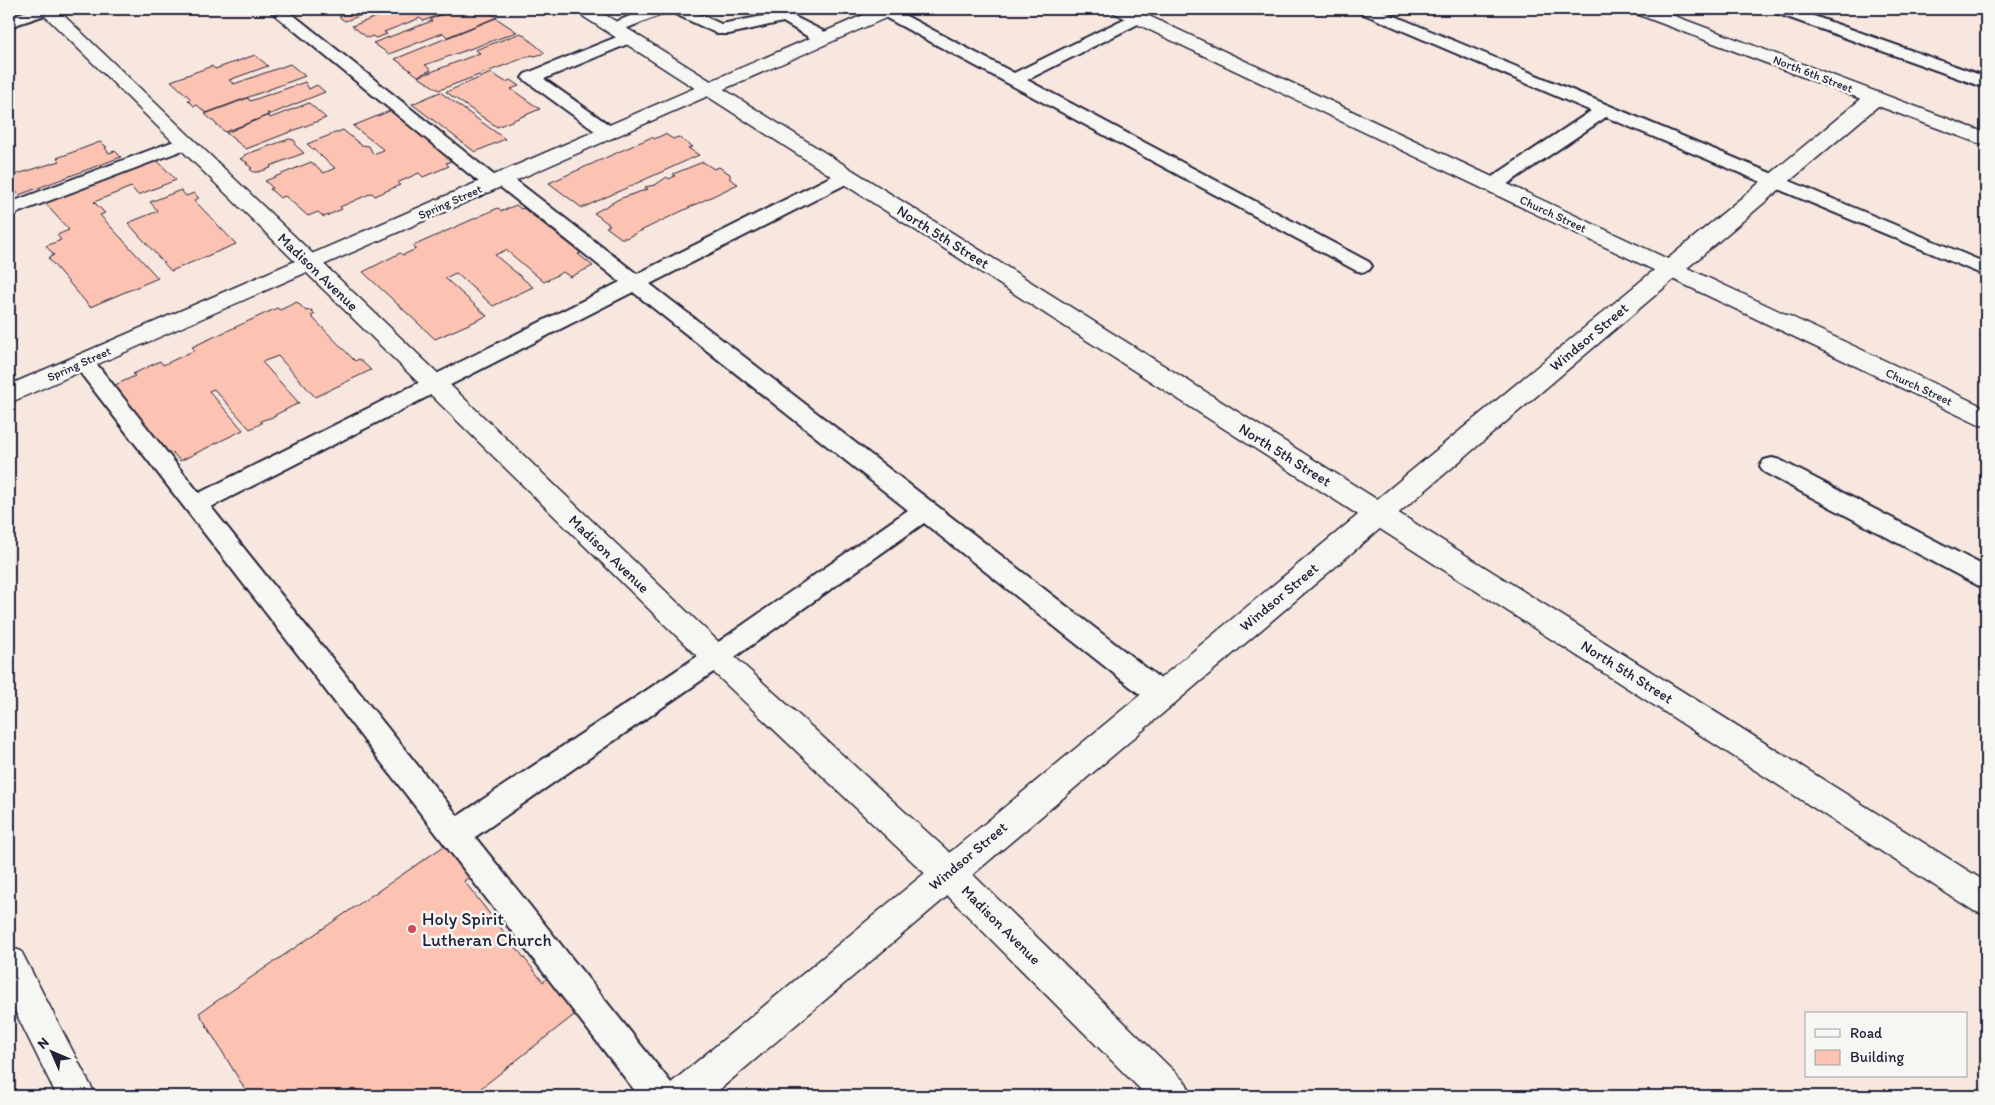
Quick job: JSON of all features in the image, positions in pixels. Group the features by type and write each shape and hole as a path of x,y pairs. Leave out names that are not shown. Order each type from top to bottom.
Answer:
{"street":[{"name":"Madison Avenue","path":"48,9 716,657 948,873 1173,1096"},
{"name":"North 5th Street","path":"584,9 1986,900"},
{"name":"North 6th Street","path":"1640,9 1986,140"},
{"name":"Spring Street","path":"9,395 888,10"},
{"name":"Church Street","path":"1129,13 1986,418"},
{"name":"Windsor Street","path":"684,1096 1875,98"},
{"path":"9,963 77,1096"}],"lane":[{"path":"9,22 48,9"},
{"path":"276,9 497,181 634,283 1161,695"},
{"path":"609,133 531,78 622,32 662,9"},
{"path":"677,9 702,18 718,29 729,29 796,11 824,38"},
{"path":"1366,9 1986,270"},
{"path":"1779,9 1986,83"},
{"path":"888,10 1013,80 1362,266"},
{"path":"1013,80 1129,13"},
{"path":"1493,185 1604,110"},
{"path":"9,210 185,143"},
{"path":"195,505 847,176"},
{"path":"83,362 660,1096"},
{"path":"1772,466 1986,578"},
{"path":"454,835 716,657 924,511"}],"building":[{"path":"345,9 379,9 345,21 339,17 350,12"},
{"path":"398,9 455,9 423,21 420,18 384,32 387,34 376,38 372,36 368,38 352,26"},
{"path":"457,9 483,9 497,17 447,37 443,33 389,54 373,43 432,21 430,19"},
{"path":"496,18 517,32 425,65 431,70 418,76 395,59"},
{"path":"521,33 545,53 532,55 439,90 418,77 480,53 475,50"},
{"path":"255,55 268,66 229,80 234,84 290,64 305,76 206,113 197,105 194,106 188,100 191,99 171,81 212,66 215,69"},
{"path":"491,73 506,82 510,80 519,86 511,89 540,109 497,127 446,92"},
{"path":"305,82 309,89 317,85 325,92 271,114 267,113 269,115 225,132 205,114 248,98 250,101"},
{"path":"440,92 505,139 475,152 412,104"},
{"path":"309,103 326,118 246,149 226,133 268,115 270,118"},
{"path":"392,110 459,158 446,163 449,166 423,177 419,173 397,183 400,185 375,196 372,193 340,207 342,209 324,217 318,212 308,216 285,196 280,198 270,189 273,188 265,181 311,162 324,173 335,168 307,144 343,130 361,145 369,146 373,154 384,150 353,126"},
{"path":"665,134 673,139 678,137 693,147 688,148 699,155 582,208 549,183 652,137 654,139"},
{"path":"289,139 294,140 296,143 294,144 304,153 258,172 253,172 250,169 252,168 246,164 248,163 240,159 244,155"},
{"path":"100,142 107,147 105,148 109,153 115,151 121,157 19,195 9,183 9,179 14,175 60,161 57,158"},
{"path":"153,156 176,180 138,195 131,187 94,202 105,213 100,215 158,278 90,307 48,258 54,255 46,246 61,240 57,235 69,230 43,201"},
{"path":"703,162 714,169 719,167 730,174 730,179 738,184 626,238 621,238 606,227 610,225 594,213 619,199 648,189 645,187 655,185 667,177 669,179 675,176 673,174"},
{"path":"181,190 186,196 194,193 199,198 194,200 236,244 171,271 128,223 158,211 150,202"},
{"path":"516,205 521,209 523,208 581,253 578,254 593,266 570,277 563,272 544,282 506,250 495,255 533,287 493,306 456,273 445,278 487,316 435,339 363,272 400,253 403,255 416,249 413,246 498,208 502,211"},
{"path":"297,302 306,311 311,310 315,314 311,316 355,361 359,359 371,370 315,397 278,356 262,362 299,403 276,416 260,421 262,423 250,429 214,389 209,391 243,430 180,461 173,453 170,454 113,386 135,376 133,374 160,361 163,365 195,350 192,347 277,308 280,310"},
{"name":"Holy Spirit Lutheran Church","path":"447,844 472,875 464,881 543,982 549,976 578,1012 471,1096 249,1096 199,1013"}],"place":[{"name":"Holy Spirit Lutheran Church","path":"412,929"}]}
